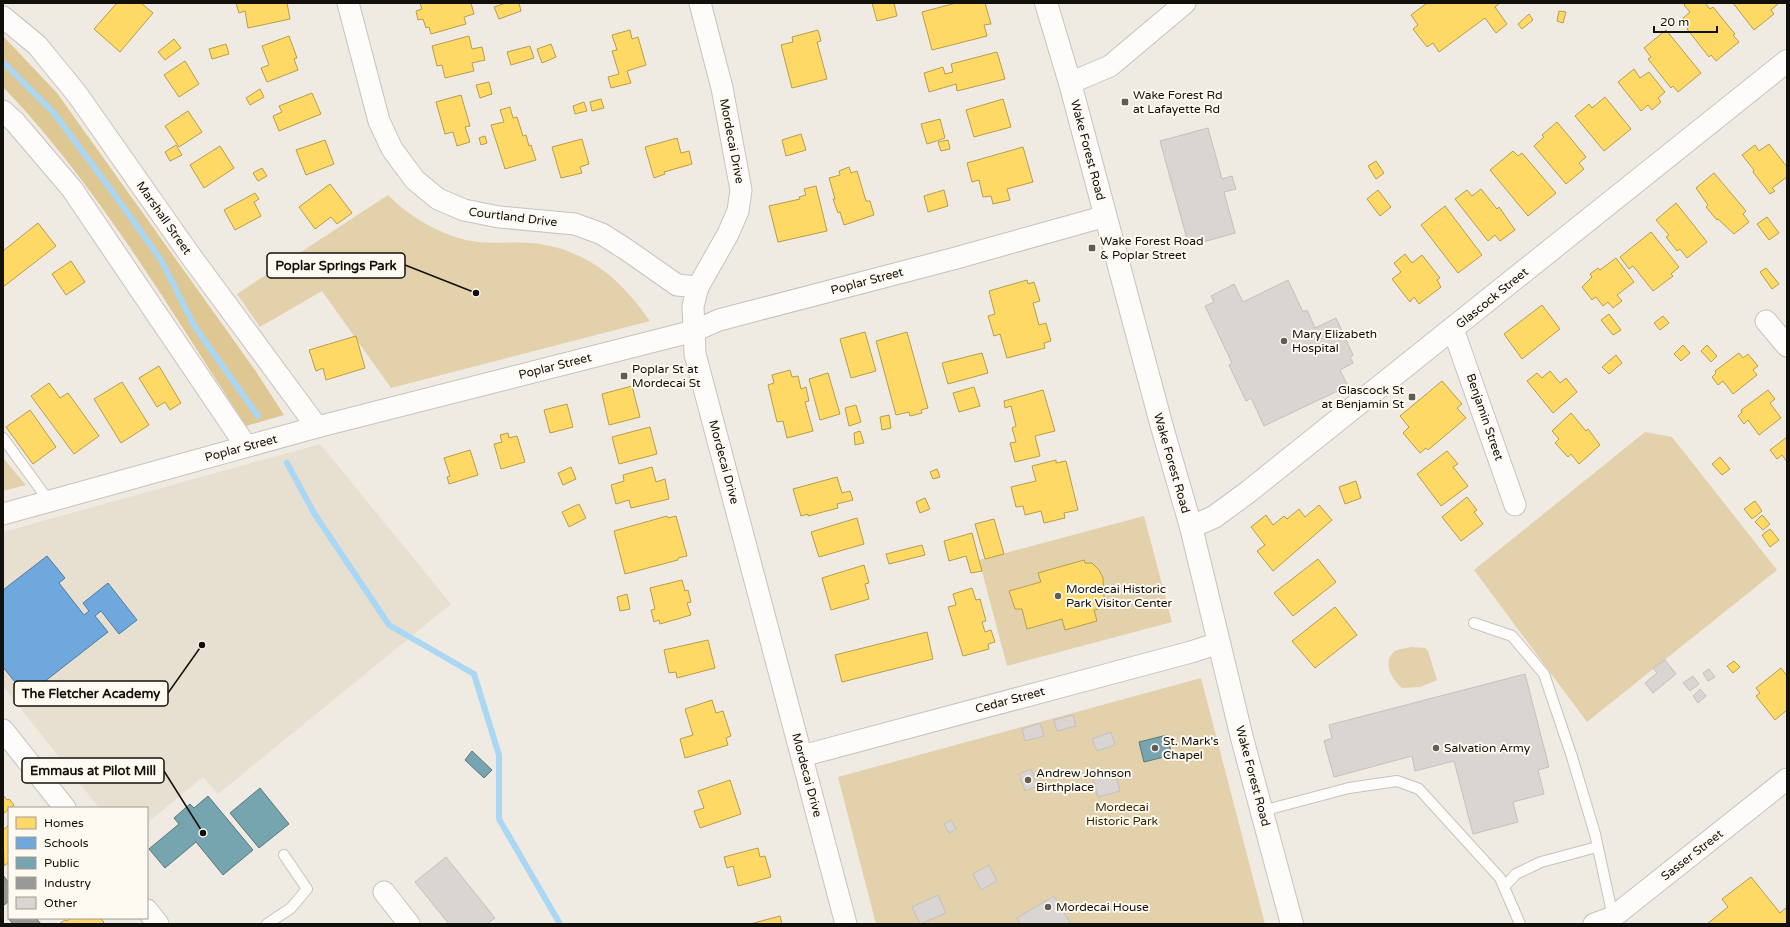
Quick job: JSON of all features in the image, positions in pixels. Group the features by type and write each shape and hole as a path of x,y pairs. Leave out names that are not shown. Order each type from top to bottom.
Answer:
{"main road":[{"name":"Wake Forest Road","path":"1046,3 1070,83 1162,427 1191,527 1219,643 1292,924"},
{"name":"Glascock Street","path":"1191,527 1214,516 1248,492 1787,61"}],"street":[{"name":"Courtland Drive","path":"348,3 379,122 392,149 415,180 438,199 464,210 499,217 575,224 602,234 677,285 698,287"},
{"name":"Mordecai Drive","path":"700,3 722,88 741,190 738,211 728,234 698,287 693,306 695,354 846,924"},
{"path":"1070,83 1110,66 1185,3"},
{"name":"Marshall Street","path":"3,17 37,45 77,94 190,255 317,427"},
{"path":"3,111 15,122 72,189 246,446"},
{"name":"Poplar Street","path":"3,514 317,427 694,331 719,320 956,258 1106,216"},
{"path":"1766,321 1787,346"},
{"name":"Benjamin Street","path":"1453,329 1515,506"},
{"name":"Cedar Street","path":"802,756 1191,652 1219,643"},
{"path":"3,730 64,807"},
{"name":"Sasser Street","path":"1594,924 1614,920 1787,779"},
{"path":"384,892 409,924"},
{"path":"148,911 158,924"}],"lane":[{"path":"3,438 49,501"},
{"path":"1474,623 1512,636 1544,674 1572,757 1597,847 1614,920"},
{"path":"1262,811 1349,788 1397,781 1419,789 1500,878 1520,924"},
{"path":"1504,887 1516,874 1541,862 1597,847"},
{"path":"267,924 291,908 307,889 284,855"}],"shaded area":[{"path":"3,36 57,93 255,370 284,415 246,426 132,250 102,208 71,166 3,87"},
{"path":"320,444 451,604 218,794 203,777 148,822 148,807 98,807 3,686 3,532"}],"green space":[{"path":"388,195 414,217 433,228 455,237 482,242 532,243 551,246 585,259 614,279 639,306 650,321 391,388 322,291 260,327 237,294"},
{"path":"1645,432 1672,437 1777,570 1587,722 1474,570"},
{"path":"3,458 26,485 3,491"},
{"path":"1144,516 1172,622 1007,666 979,560"},
{"path":"1411,647 1425,648 1428,651 1437,680 1420,687 1402,688 1395,680 1388,665 1391,655 1397,650"},
{"name":"Mordecai Historic Park","path":"1201,678 1265,924 876,924 838,777"}],"building: Homes":[{"path":"117,3 141,3 153,13 120,52 94,29"},
{"path":"236,3 287,3 290,19 248,28 245,11 239,13"},
{"path":"420,3 471,3 474,14 464,17 466,24 431,34 429,27 426,28 423,19 418,20 416,11 422,9"},
{"path":"506,3 519,3 521,11 499,19 494,7"},
{"path":"872,3 894,3 897,16 877,21"},
{"path":"956,3 985,3 991,24 984,25 987,36 932,50 922,12"},
{"path":"1427,3 1500,3 1495,7 1507,24 1496,33 1485,18 1439,52 1433,43 1427,47 1413,29 1418,25 1411,15"},
{"path":"1686,3 1705,3 1710,9 1713,7 1735,34 1733,35 1739,42 1716,61 1711,55 1709,57 1687,29 1690,26 1683,18 1690,12 1684,5"},
{"path":"1733,3 1779,3 1771,10 1774,14 1754,30"},
{"path":"1559,11 1566,12 1563,23 1557,21"},
{"path":"1529,14 1533,20 1522,29 1518,24"},
{"path":"630,30 632,39 638,37 646,65 627,71 631,83 611,88 608,77 619,74 612,51 617,50 612,35"},
{"path":"818,30 821,41 817,42 827,79 792,88 781,45 793,42 792,37"},
{"path":"1666,30 1701,73 1678,92 1673,86 1671,88 1648,59 1651,57 1644,48"},
{"path":"289,36 297,58 294,59 298,70 267,82 261,68 269,65 262,46"},
{"path":"469,36 472,49 482,47 485,60 472,63 474,71 445,78 442,65 437,66 432,46"},
{"path":"174,39 181,48 165,60 158,52"},
{"path":"226,44 229,54 212,59 209,49"},
{"path":"551,44 556,57 542,63 537,49"},
{"path":"530,46 534,58 511,65 507,52"},
{"path":"997,52 1005,79 957,91 956,84 929,92 924,73 943,67 945,74 953,72 951,64"},
{"path":"185,61 199,84 179,97 164,75"},
{"path":"1634,69 1640,78 1649,72 1665,92 1658,98 1661,102 1652,110 1648,105 1641,111 1618,82"},
{"path":"489,82 492,94 480,98 476,85"},
{"path":"260,89 264,97 250,105 246,98"},
{"path":"312,93 321,114 279,131 273,116 282,112 279,106"},
{"path":"461,95 470,126 465,127 470,142 457,146 453,132 445,134 436,102"},
{"path":"1605,97 1631,129 1604,151 1575,116 1589,104 1592,108"},
{"path":"601,99 604,108 592,111 590,102"},
{"path":"1003,99 1011,127 974,137 966,110"},
{"path":"584,102 587,111 575,114 573,106"},
{"path":"510,107 513,118 517,117 523,136 526,135 529,146 531,145 536,160 505,169 491,125 504,122 500,110"},
{"path":"188,111 202,132 179,147 165,126"},
{"path":"940,119 945,138 927,144 921,124"},
{"path":"1557,122 1586,157 1579,163 1584,169 1566,184 1534,146 1544,137 1542,135"},
{"path":"801,134 806,150 786,156 782,140"},
{"path":"485,136 487,143 481,145 479,138"},
{"path":"677,138 681,153 689,151 692,164 664,172 665,174 654,178 645,147"},
{"path":"582,139 589,164 580,167 582,173 561,178 552,147"},
{"path":"325,140 334,164 306,175 296,150"},
{"path":"948,140 950,149 941,151 938,142"},
{"path":"1769,144 1787,167 1787,177 1772,188 1775,191 1770,194 1742,155 1755,145 1759,151"},
{"path":"176,145 182,155 170,161 165,152"},
{"path":"220,146 234,168 204,188 190,165"},
{"path":"1023,147 1033,182 1007,189 1010,200 993,204 991,196 983,197 979,180 972,182 967,163"},
{"path":"1513,151 1518,156 1522,153 1556,193 1528,216 1490,170"},
{"path":"1376,161 1384,173 1376,179 1368,166"},
{"path":"849,167 851,173 857,171 866,201 870,201 874,215 844,225 840,212 838,213 833,199 835,199 829,178 840,175 839,171"},
{"path":"262,168 267,176 258,181 253,173"},
{"path":"1714,173 1746,211 1743,214 1749,222 1734,234 1718,219 1717,220 1706,207 1708,205 1696,188"},
{"path":"330,184 352,213 337,224 331,217 315,229 299,207"},
{"path":"816,186 827,231 778,242 769,206 800,199 799,197 806,195 804,189"},
{"path":"1481,189 1497,209 1499,207 1515,230 1500,241 1495,235 1488,241 1455,199 1467,190 1472,196"},
{"path":"944,190 948,206 928,212 924,196"},
{"path":"1378,190 1391,207 1380,216 1367,199"},
{"path":"255,193 259,199 254,202 261,216 235,230 224,210"},
{"path":"1676,203 1707,242 1687,258 1680,249 1677,251 1666,237 1669,235 1656,220"},
{"path":"1445,206 1482,255 1458,273 1421,225"},
{"path":"1767,217 1779,233 1769,240 1757,224"},
{"path":"38,223 56,246 3,287 3,251"},
{"path":"1651,232 1679,267 1671,274 1673,276 1653,291 1633,266 1629,269 1620,257"},
{"path":"1405,254 1412,263 1422,255 1440,278 1437,280 1441,287 1419,304 1414,297 1410,302 1392,279 1401,272 1394,263"},
{"path":"1616,258 1634,282 1617,295 1622,301 1613,308 1608,302 1603,306 1596,297 1592,300 1582,287 1592,277 1590,274 1598,268 1600,270"},
{"path":"71,261 85,282 66,295 52,274"},
{"path":"1766,268 1779,284 1772,289 1760,272"},
{"path":"1027,280 1028,284 1034,282 1040,301 1033,303 1039,325 1046,323 1051,341 1044,343 1045,348 1007,358 1000,334 994,336 988,316 995,314 989,291"},
{"path":"1542,305 1560,329 1522,359 1504,334"},
{"path":"1609,314 1621,330 1613,335 1601,320"},
{"path":"1663,316 1669,323 1660,330 1654,323"},
{"path":"865,332 876,371 851,378 840,339"},
{"path":"907,332 928,408 921,410 922,413 910,416 909,412 896,415 876,341"},
{"path":"356,336 365,368 326,380 323,368 316,371 309,350"},
{"path":"1683,345 1690,353 1681,361 1674,354"},
{"path":"1707,345 1717,356 1711,362 1701,351"},
{"path":"982,353 988,373 948,384 942,363"},
{"path":"1739,353 1743,358 1748,354 1758,366 1753,370 1757,375 1733,394 1723,381 1718,385 1712,377 1716,373 1715,371"},
{"path":"1616,355 1622,363 1609,374 1602,367"},
{"path":"159,366 181,403 170,410 165,402 157,407 139,378"},
{"path":"790,370 792,377 798,376 801,389 806,387 809,401 805,402 813,431 787,438 783,421 777,422 768,385 774,383 772,375"},
{"path":"1550,371 1560,383 1566,378 1577,392 1553,413 1527,381 1537,373 1542,378"},
{"path":"828,373 840,414 820,420 809,379"},
{"path":"1442,381 1462,404 1457,408 1466,418 1428,450 1426,448 1420,453 1403,433 1409,427 1400,416"},
{"path":"122,382 149,425 121,443 94,399"},
{"path":"49,383 60,398 68,393 99,436 74,454 31,396"},
{"path":"632,386 640,417 609,425 602,394"},
{"path":"974,387 980,406 959,412 953,393"},
{"path":"1043,390 1055,431 1035,436 1040,456 1015,462 1010,443 1016,442 1012,428 1016,426 1011,406 1005,408 1004,401"},
{"path":"1768,390 1775,399 1770,403 1781,418 1759,435 1748,420 1744,424 1738,416 1742,412 1741,410"},
{"path":"567,404 573,427 550,433 544,410"},
{"path":"856,405 861,422 849,426 845,408"},
{"path":"30,410 56,447 33,464 6,427"},
{"path":"1571,413 1586,431 1588,429 1600,445 1579,464 1571,454 1568,457 1555,443 1559,439 1552,431"},
{"path":"889,415 891,428 882,430 880,417"},
{"path":"650,427 657,454 619,464 612,437"},
{"path":"860,431 864,443 855,445 854,433"},
{"path":"508,433 509,438 517,436 525,462 501,469 494,444 502,442 500,435"},
{"path":"1787,437 1787,462 1782,455 1777,459 1770,450"},
{"path":"470,450 478,475 449,484 447,477 450,476 444,458"},
{"path":"1447,451 1458,464 1453,467 1468,486 1441,506 1417,474"},
{"path":"1720,457 1730,469 1722,475 1712,464"},
{"path":"1056,460 1056,463 1066,461 1078,510 1064,513 1065,518 1044,523 1041,511 1025,515 1023,506 1016,507 1011,487 1036,481 1032,466"},
{"path":"571,467 576,479 563,485 558,473"},
{"path":"652,467 656,482 665,479 669,499 631,508 629,500 616,504 611,485 624,481 623,475"},
{"path":"937,469 940,477 933,479 930,472"},
{"path":"837,477 842,493 850,491 853,500 837,504 838,508 808,516 808,514 801,516 793,489"},
{"path":"1356,481 1361,498 1345,504 1339,487"},
{"path":"1467,497 1477,510 1474,512 1483,524 1461,541 1442,517"},
{"path":"925,498 930,509 920,513 916,502"},
{"path":"1755,501 1762,511 1752,519 1744,509"},
{"path":"579,504 586,518 569,527 562,512"},
{"path":"1319,505 1332,520 1273,571 1257,551 1265,545 1251,527 1266,515 1273,525 1284,516 1287,519 1299,509 1305,517"},
{"path":"1762,515 1770,524 1763,530 1755,522"},
{"path":"667,516 668,518 676,516 687,556 678,558 678,560 625,574 614,531"},
{"path":"857,518 864,544 819,557 811,532"},
{"path":"994,519 1004,554 985,559 975,524"},
{"path":"1770,529 1779,540 1770,547 1762,535"},
{"path":"972,533 982,571 971,573 966,556 949,561 944,541"},
{"path":"922,545 925,555 889,564 886,554"},
{"path":"1318,559 1336,582 1293,616 1274,593"},
{"name":"Mordecai Historic Park Visitor Center","path":"1084,560 1085,563 1092,563 1099,570 1103,578 1104,598 1102,603 1097,606 1098,609 1094,610 1097,621 1065,630 1062,619 1027,629 1022,609 1015,609 1009,591 1041,582 1038,573"},
{"path":"864,565 869,583 865,584 869,599 831,610 822,578"},
{"path":"682,580 685,591 688,590 691,602 687,603 691,615 660,624 659,620 654,622 651,610 655,609 650,588"},
{"path":"972,588 976,600 980,599 986,621 982,622 985,632 991,630 995,642 988,644 989,649 963,656 948,607 956,605 953,594"},
{"path":"627,594 630,609 620,611 617,597"},
{"path":"1335,607 1357,635 1315,668 1292,641"},
{"path":"927,632 933,659 842,682 835,655"},
{"path":"708,640 715,668 677,678 676,672 669,673 664,650"},
{"path":"1734,661 1740,667 1733,673 1727,666"},
{"path":"1781,668 1787,676 1787,710 1775,720 1756,696 1760,693 1756,688"},
{"path":"712,700 716,713 723,711 731,736 726,738 728,745 685,758 680,739 693,735 685,709"},
{"path":"730,780 741,814 700,828 694,811 704,808 698,791"},
{"path":"3,795 14,805 8,807 8,810 3,814"},
{"path":"8,826 8,863 4,866 3,830"},
{"path":"758,848 760,857 765,856 771,877 738,886 733,866 727,868 724,857"},
{"path":"1751,877 1780,913 1787,907 1787,924 1707,924 1728,907 1722,899"},
{"path":"780,916 782,924 750,924"},
{"path":"70,919 101,919 104,922 102,924 59,924 65,920 67,921"}],"building: Schools":[{"path":"47,556 65,578 59,583 84,615 89,611 83,603 108,583 137,620 119,634 101,611 95,616 108,632 26,696 3,667 3,590"}],"building: Public":[{"name":"St. Mark's Chapel","path":"1167,735 1172,755 1144,762 1139,742"},
{"path":"472,751 492,770 484,778 465,760"},
{"path":"260,788 289,824 259,848 230,813"},
{"path":"208,796 253,850 223,875 196,842 165,868 149,849 179,824 174,818 190,804 194,808"}],"building: Industry":[{"path":"3,875 8,882 8,902 3,906"},
{"path":"9,919 37,919 41,924 13,924"}],"building: Other":[{"path":"1208,128 1222,179 1232,176 1236,189 1224,192 1235,233 1189,246 1160,141"},
{"name":"Mary Elizabeth Hospital","path":"1288,280 1303,312 1307,310 1315,328 1336,318 1353,355 1350,357 1353,363 1340,370 1348,386 1264,426 1251,398 1246,401 1229,365 1232,363 1205,306 1214,302 1211,296 1234,284 1243,302"},
{"path":"1665,660 1676,674 1653,693 1645,683 1657,673 1653,668"},
{"path":"1709,669 1715,677 1708,681 1703,673"},
{"name":"Salvation Army","path":"1525,674 1549,767 1538,770 1544,794 1513,802 1518,822 1473,834 1454,761 1415,771 1412,756 1334,777 1324,741 1332,738 1329,725"},
{"path":"1693,676 1699,684 1690,691 1683,683"},
{"path":"1700,689 1706,696 1698,703 1693,696"},
{"path":"1073,715 1076,726 1057,731 1054,720"},
{"path":"1040,723 1044,736 1025,741 1022,729"},
{"path":"1111,732 1115,745 1097,751 1092,739"},
{"name":"Andrew Johnson Birthplace","path":"1031,769 1037,786 1025,791 1019,774"},
{"path":"1115,772 1120,791 1098,797 1093,778"},
{"path":"951,820 956,829 949,833 944,824"},
{"path":"446,857 495,918 487,924 449,924 415,882"},
{"path":"989,865 997,881 981,890 973,874"},
{"path":"938,895 946,913 920,924 912,907"},
{"name":"Mordecai House","path":"1054,896 1071,924 1020,924 1017,918"}],"waterway":[{"path":"3,62 54,113 117,198 161,260 195,327 258,416"},
{"path":"287,463 314,513 389,625 474,674 499,755 499,819 560,924"}],"place":[{"name":"Wake Forest Rd at Lafayette Rd","path":"1125,102"},
{"name":"Wake Forest Road & Poplar Street","path":"1092,248"},
{"name":"Poplar Springs Park","path":"476,293"},
{"name":"Mary Elizabeth Hospital","path":"1284,341"},
{"name":"Poplar St at Mordecai St","path":"624,376"},
{"name":"Glascock St at Benjamin St","path":"1412,397"},
{"name":"Mordecai Historic Park Visitor Center","path":"1058,596"},
{"name":"The Fletcher Academy","path":"202,645"},
{"name":"St. Mark's Chapel","path":"1155,748"},
{"name":"Salvation Army","path":"1436,748"},
{"name":"Andrew Johnson Birthplace","path":"1028,780"},
{"name":"Emmaus at Pilot Mill","path":"203,833"},
{"name":"Mordecai House","path":"1048,907"}]}
